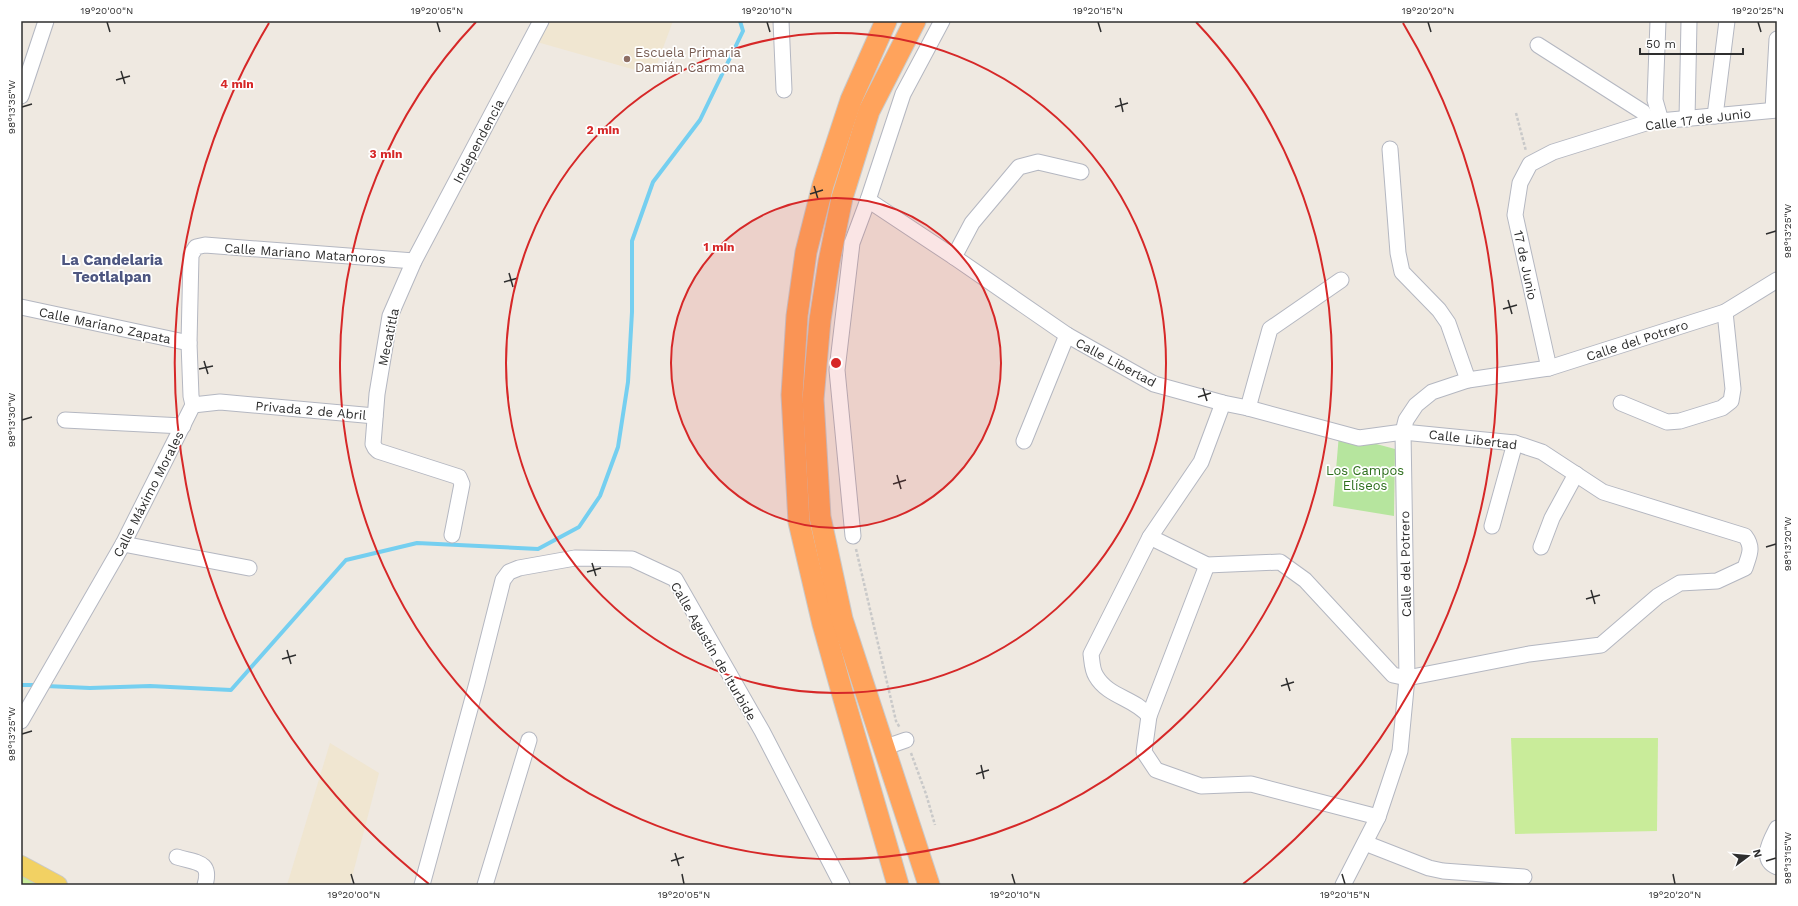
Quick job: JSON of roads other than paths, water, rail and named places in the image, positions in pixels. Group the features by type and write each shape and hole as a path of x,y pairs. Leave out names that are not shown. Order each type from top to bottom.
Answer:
{"highway":[{"path":"886,21 851,100 823,185 813,222 806,252 797,316 792,395 799,522 840,684 898,885"},
{"path":"915,21 869,111 842,198 829,262 820,320 813,399 820,516 842,619 929,885"}],"main road":[{"path":"21,865 58,885"}],"street":[{"path":"21,96 46,21"},
{"name":"Independencia","path":"414,261 542,21"},
{"path":"781,21 784,90"},
{"path":"853,536 837,370 852,243 868,200 903,94 942,21"},
{"path":"1655,122 1658,21"},
{"path":"1687,119 1689,21"},
{"path":"1715,116 1727,21"},
{"path":"1775,110 1777,39"},
{"path":"1538,45 1643,112 1655,122"},
{"name":"Calle 17 de Junio","path":"1530,164 1553,152 1655,122 1775,110"},
{"path":"1390,148 1398,253 1402,272 1439,310 1448,323 1468,380"},
{"path":"954,257 972,223 1019,167 1038,162 1081,172"},
{"name":"17 de Junio","path":"1530,164 1520,183 1515,214 1549,368"},
{"name":"Calle Libertad","path":"868,200 1067,335 1154,384 1223,404 1248,408 1359,438 1403,432 1515,443 1542,452 1604,492 1745,536 1750,543 1751,550 1745,568 1717,581 1680,583 1658,596 1601,645 1529,654 1407,678"},
{"name":"Calle Mariano Matamoros","path":"189,343 191,255 196,247 206,245 414,261"},
{"name":"Mecatitla","path":"375,416 390,316 414,261"},
{"path":"1248,408 1270,329 1341,280"},
{"name":"Calle del Potrero","path":"1343,885 1378,817 1400,751 1407,678 1403,432 1406,420 1416,405 1432,392 1468,380 1549,368 1725,312 1777,280"},
{"name":"Calle Mariano Zapata","path":"21,307 189,343"},
{"path":"1620,402 1667,422 1680,421 1722,408 1731,401 1733,389 1725,312"},
{"path":"1024,441 1067,335"},
{"path":"189,343 191,396 193,405"},
{"name":"Privada 2 de Abril","path":"193,405 220,402 375,416 374,448 459,477 462,480 452,534"},
{"path":"1149,716 1142,707 1107,689 1095,675 1092,654 1150,537 1201,462 1223,404"},
{"name":"Calle Máximo Morales","path":"21,721 123,544 193,405"},
{"path":"65,420 183,426"},
{"path":"1492,526 1515,443"},
{"path":"1541,547 1552,518 1576,474"},
{"path":"1150,537 1207,565 1280,562 1305,580 1393,674 1407,678"},
{"path":"123,544 249,568"},
{"name":"Calle Agustín de Iturbide","path":"422,885 477,683 503,580 509,572 519,568 576,558 632,559 674,579 762,731 842,885"},
{"path":"1207,565 1149,716 1144,752 1156,770 1201,786 1251,784 1378,817"},
{"path":"485,885 529,740"},
{"path":"883,748 906,740"},
{"path":"1777,828 1767,849 1768,859 1772,865 1777,867"},
{"path":"1365,843 1429,868 1443,871 1524,877"},
{"path":"177,857 202,865 207,869 208,876 205,885"}],"waterway":[{"path":"46,686 90,688 150,686 231,690 346,560 417,543 538,549 579,527 600,496 618,447 628,382 632,312 632,241 653,182 700,120 743,31 740,21"},
{"path":"21,685 37,685"}],"place":[{"name":"Escuela Primaria Damián Carmona","path":"627,59"}],"district":[{"name":"La Candelaria Teotlalpan","path":"112,268"}],"park label":[{"name":"Los Campos Elíseos","path":"1365,478"}]}
